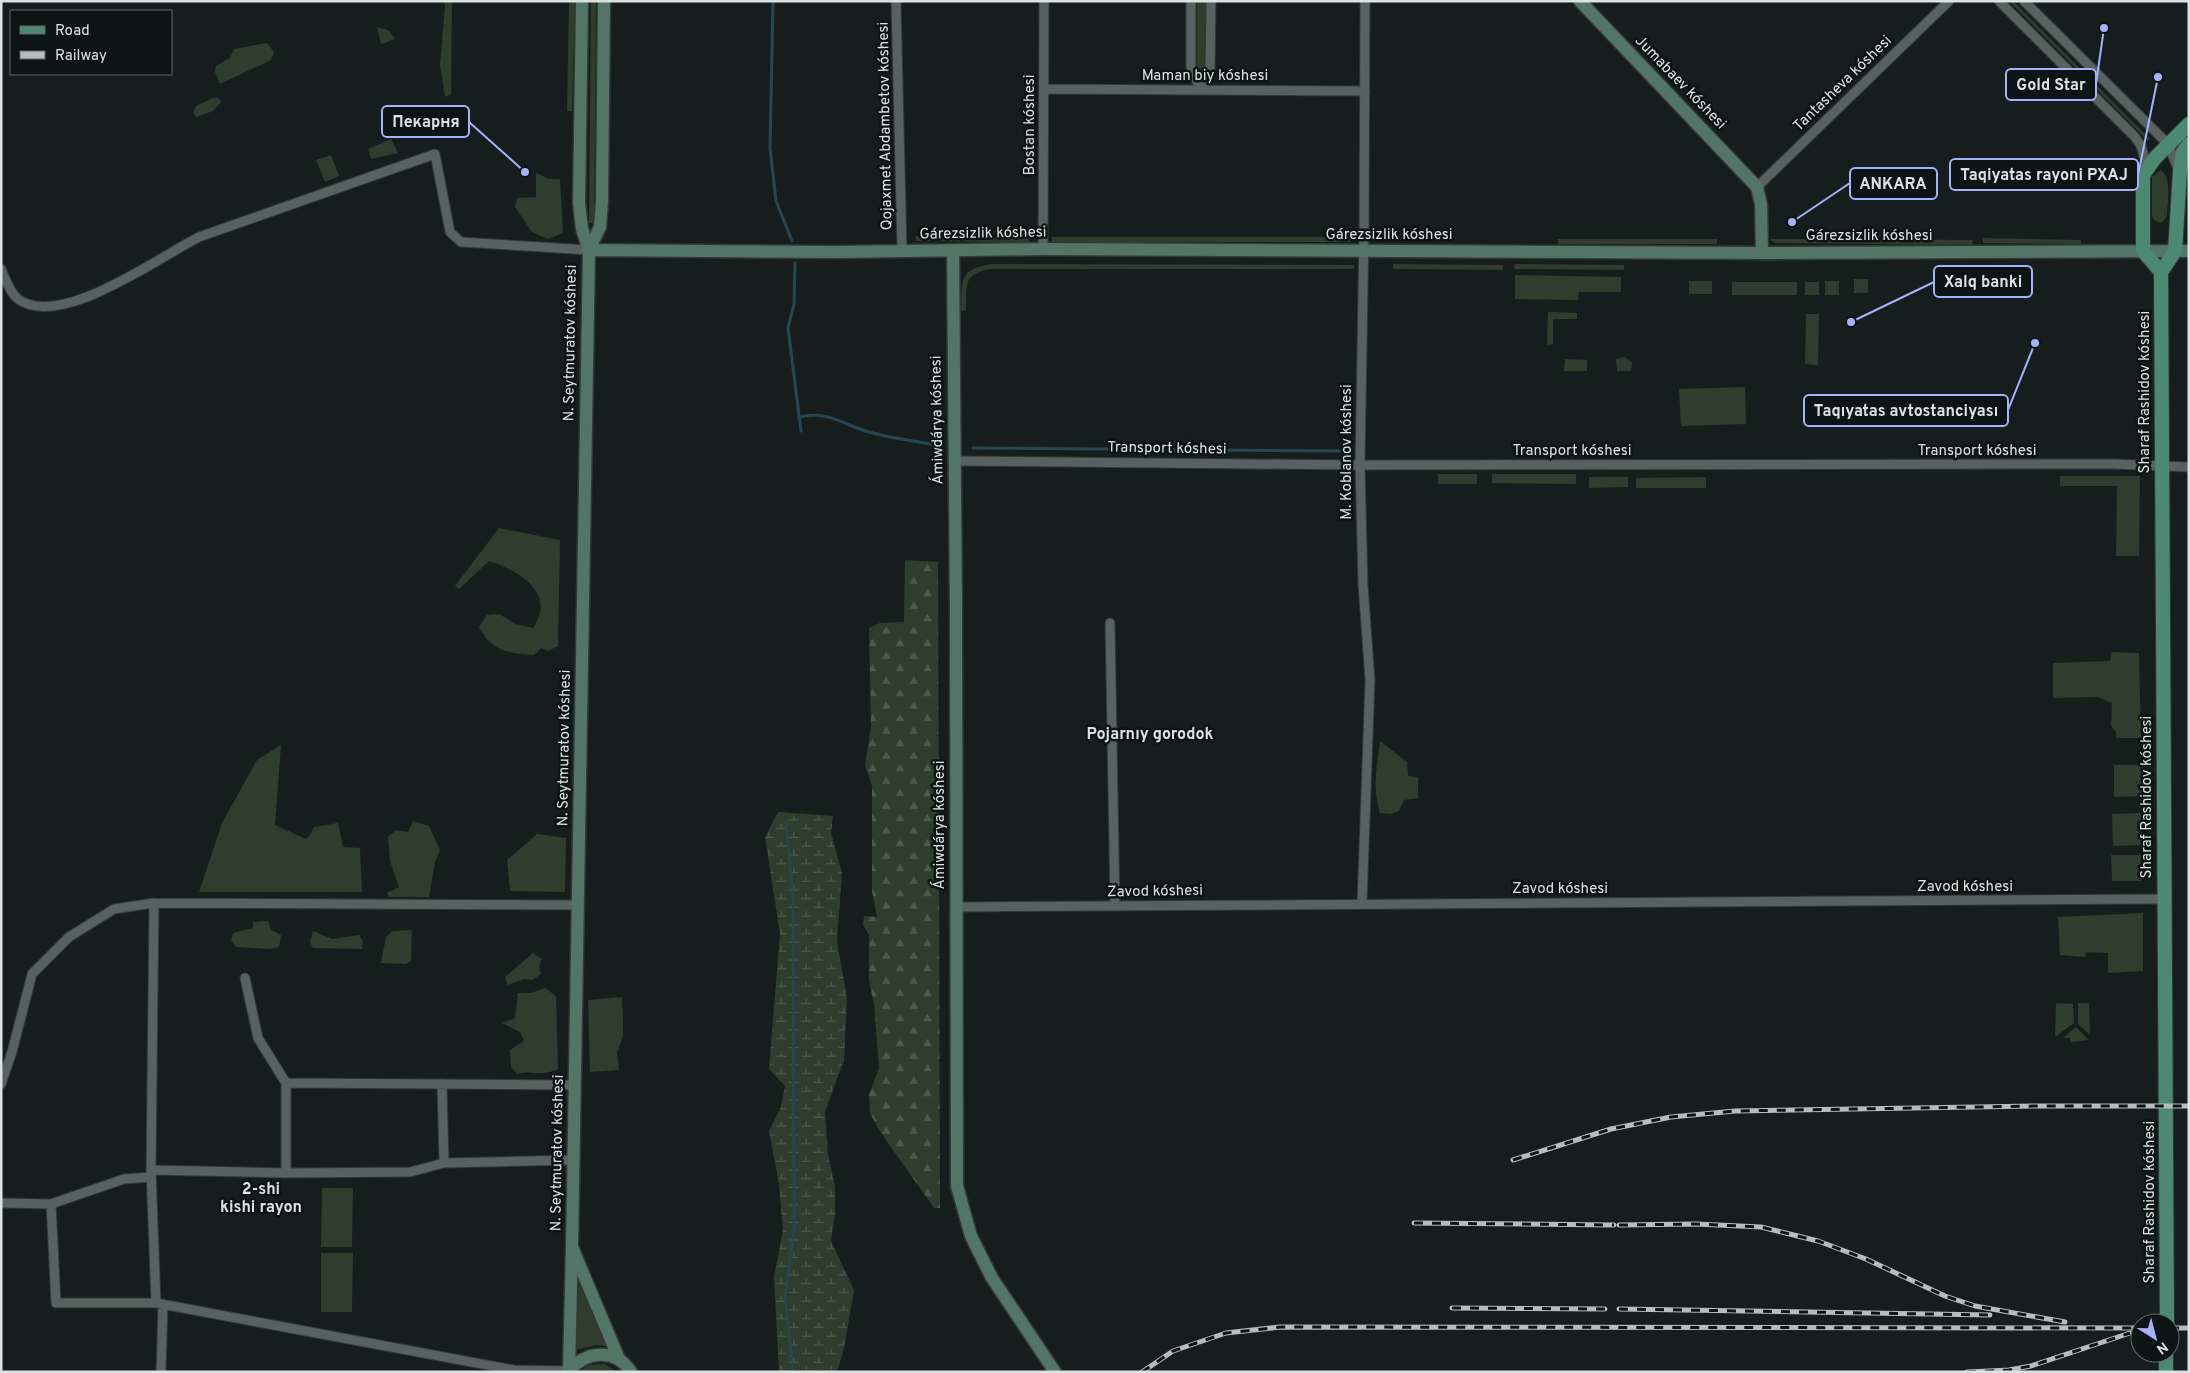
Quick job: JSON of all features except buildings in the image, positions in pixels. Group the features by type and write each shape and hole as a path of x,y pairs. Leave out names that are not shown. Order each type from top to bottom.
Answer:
{"main road":[{"path":"2185,128 2147,166 2142,184 2143,251 2161,272 2182,251 2180,172 2183,152 2189,144"},
{"name":"Sharaf Rashidov kóshesi","path":"2161,272 2166,1313"}],"street":[{"path":"582,1 579,203 582,229 588,250"},
{"path":"588,250 600,227 602,201 604,1"},
{"name":"Qojaxmet Abdambetov kóshesi","path":"896,1 902,251"},
{"name":"Bostan kóshesi","path":"1043,250 1044,1"},
{"path":"1191,1 1191,72 1202,89"},
{"path":"1202,89 1210,72 1211,1"},
{"name":"M. Koblanov kóshesi","path":"1362,903 1370,680 1363,585 1360,464 1364,252 1365,1"},
{"name":"Tantasheva kóshesi","path":"1757,187 1949,1"},
{"path":"1999,1 2135,137 2141,146 2147,166"},
{"path":"2024,1 2168,144 2180,172"},
{"name":"Jumabaev kóshesi","path":"1581,2 1757,187"},
{"name":"Maman biy kóshesi","path":"1045,89 1365,90"},
{"path":"1,269 16,298 30,305 48,307 79,300 125,280 170,251 198,237 435,154 450,232 461,242 588,250"},
{"path":"1757,187 1761,204 1762,253"},
{"name":"Gárezsizlik kóshesi","path":"588,250 1762,253 2182,251"},
{"name":"N. Seytmuratov kóshesi","path":"569,1371 579,905 588,250"},
{"name":"Ámiwdárya kóshesi","path":"953,251 957,1186 971,1236 992,1278 1056,1372"},
{"name":"Transport kóshesi","path":"955,461 1360,464 2114,464 2189,467"},
{"path":"1110,623 1115,906"},
{"name":"Zavod kóshesi","path":"956,907 2164,899"},
{"path":"1,1084 12,1052 32,974 69,937 114,909 154,903 579,905"},
{"path":"154,903 151,1174 160,1304 161,1372"},
{"path":"244,978 258,1038 286,1083 286,1173"},
{"path":"286,1083 575,1085"},
{"path":"442,1084 444,1163"},
{"path":"1,1203 51,1204 124,1179 151,1174 410,1172 444,1163 574,1160"},
{"path":"51,1204 56,1303 160,1304 514,1370 569,1371 576,1362 592,1355 609,1355 619,1359"},
{"path":"572,1247 619,1359 631,1372"}],"green space":[{"path":"442,1 452,1 451,94 445,97 440,65 445,5"},
{"path":"569,1 575,1 572,111 567,111"},
{"path":"591,1 596,1 594,223 589,223"},
{"path":"1197,1 1206,1 1206,68 1201,73 1197,69"},
{"path":"2009,1 2013,1 2150,139 2148,141"},
{"path":"377,27 388,30 395,39 381,44"},
{"path":"267,43 274,52 271,60 220,84 215,72 216,66 230,58 234,49"},
{"path":"213,98 219,98 221,102 213,111 196,117 193,113 196,106"},
{"path":"391,139 398,153 371,159 368,149"},
{"path":"331,155 339,176 325,182 316,160"},
{"path":"2160,170 2167,178 2168,184 2167,217 2161,223 2154,220 2152,216 2152,177"},
{"path":"536,173 549,179 560,179 563,233 548,239 532,232 515,207 517,198 536,197"},
{"path":"916,236 1029,237 1029,242 916,241"},
{"path":"1052,237 1350,237 1350,242 1052,242"},
{"path":"1983,238 2081,240 2081,244 1983,243"},
{"path":"1558,239 1717,239 1717,244 1558,244"},
{"path":"1770,239 1973,240 1972,245 1775,243"},
{"path":"990,264 1354,265 1354,269 990,269 981,271 970,278 967,288 966,310 961,311 962,285 967,274 972,270"},
{"path":"1393,264 1503,265 1503,270 1393,269"},
{"path":"1515,264 1624,265 1624,270 1514,269"},
{"path":"1515,275 1621,277 1621,292 1579,292 1578,300 1515,299"},
{"path":"1854,279 1868,279 1868,293 1854,293"},
{"path":"1689,281 1712,281 1712,294 1689,294"},
{"path":"1825,281 1839,281 1839,295 1825,295"},
{"path":"1732,282 1797,282 1797,295 1732,295"},
{"path":"1805,282 1819,282 1819,295 1805,295"},
{"path":"1548,312 1577,313 1577,319 1553,319 1553,344 1547,345"},
{"path":"1806,314 1819,314 1818,365 1805,364"},
{"path":"1625,357 1632,362 1631,371 1617,371 1616,359"},
{"path":"1565,359 1587,360 1587,371 1564,371"},
{"path":"1745,387 1746,424 1681,426 1679,389"},
{"path":"1438,474 1477,474 1477,484 1438,484"},
{"path":"1492,474 1576,474 1576,484 1492,483"},
{"path":"2060,476 2140,476 2139,556 2116,556 2117,486 2060,486"},
{"path":"1589,477 1628,477 1628,487 1589,488"},
{"path":"1706,477 1706,488 1636,488 1636,478"},
{"path":"499,528 560,540 558,646 548,651 541,648 534,655 502,650 489,642 479,627 487,615 499,614 516,624 533,628 539,615 540,604 538,594 522,577 489,561 459,589 455,586"},
{"path":"905,560 938,562 940,1208 934,1208 879,1130 870,1113 869,1094 879,1068 874,1005 869,980 869,935 863,925 864,916 877,917 872,891 872,786 865,765 871,727 869,628 880,623 904,622"},
{"path":"2112,652 2139,653 2141,738 2116,738 2116,732 2111,726 2112,703 2098,697 2053,698 2053,663 2110,661"},
{"path":"1380,741 1407,762 1408,776 1418,777 1418,798 1404,800 1399,811 1391,814 1380,813 1376,795"},
{"path":"281,745 275,825 306,839 314,827 338,823 343,847 360,848 362,892 199,892 222,823 257,760"},
{"path":"2114,765 2144,765 2144,796 2114,797"},
{"path":"778,812 833,816 831,833 842,873 837,941 847,998 844,1060 825,1112 828,1154 835,1187 835,1214 831,1241 854,1290 844,1348 837,1372 779,1372 774,1277 783,1230 779,1184 769,1131 781,1107 785,1086 769,1069 780,934 765,837"},
{"path":"2142,813 2143,845 2113,846 2112,814"},
{"path":"413,821 429,826 440,850 435,862 429,897 389,897 387,893 399,887 390,861 388,837 396,830 408,832"},
{"path":"537,834 566,838 565,892 510,891 507,860"},
{"path":"2111,855 2141,855 2141,881 2112,881"},
{"path":"2143,913 2143,971 2108,973 2108,953 2086,952 2085,957 2060,955 2058,917"},
{"path":"268,921 271,930 281,935 279,947 270,949 236,947 231,940 233,933 253,928 253,922"},
{"path":"412,930 411,961 406,964 381,963 386,937 393,931"},
{"path":"313,931 332,939 359,935 363,941 362,949 313,948 310,942"},
{"path":"533,953 542,959 539,966 541,974 532,980 524,979 507,985 505,977"},
{"path":"545,988 556,996 558,1069 546,1073 528,1072 517,1074 511,1067 510,1050 524,1041 520,1032 502,1023 515,1018 518,993 531,993"},
{"path":"622,997 623,1036 617,1053 619,1070 590,1072 588,1000"},
{"path":"2056,1003 2073,1004 2074,1023 2055,1037"},
{"path":"2078,1003 2089,1003 2090,1035 2078,1024"},
{"path":"2076,1027 2089,1040 2071,1042 2070,1038 2063,1038"},
{"path":"322,1188 353,1188 352,1247 321,1247"},
{"path":"321,1253 353,1253 352,1312 321,1312"},
{"path":"579,1282 607,1346 597,1345 574,1350"},
{"path":"605,1364 617,1372 578,1372 587,1366"}],"waterway":[{"path":"773,1 770,148 776,201 792,241"},
{"path":"795,263 794,304 788,328 801,431"},
{"path":"799,417 819,415 878,434 942,446"},
{"path":"973,448 1341,451"},
{"path":"786,822 793,897 794,1230 785,1298 793,1372"}],"railway":[{"path":"1513,1160 1611,1129 1671,1117 1735,1111 2038,1106 2189,1106"},
{"path":"1414,1223 1614,1225"},
{"path":"1619,1225 1696,1224 1761,1227 1818,1241 1866,1259 1945,1296 1975,1306 2065,1322"},
{"path":"1452,1308 1605,1309"},
{"path":"1619,1309 1990,1315"},
{"path":"1142,1372 1173,1351 1226,1333 1280,1327 2130,1328"},
{"path":"2180,1328 2189,1328"},
{"path":"1967,1372 2009,1370 2031,1366 2130,1333"}],"place":[{"name":"Gold Star","path":"2104,28"},
{"name":"Taqiyatas rayoni PXAJ","path":"2158,77"},
{"name":"Пекарня","path":"525,172"},
{"name":"ANKARA","path":"1792,222"},
{"name":"Xalq banki","path":"1851,322"},
{"name":"Taqıyatas avtostanciyası","path":"2035,343"}],"district":[{"name":"Pojarnıy gorodok","path":"1150,735"},
{"name":"2-shi kishi rayon","path":"261,1199"}]}
